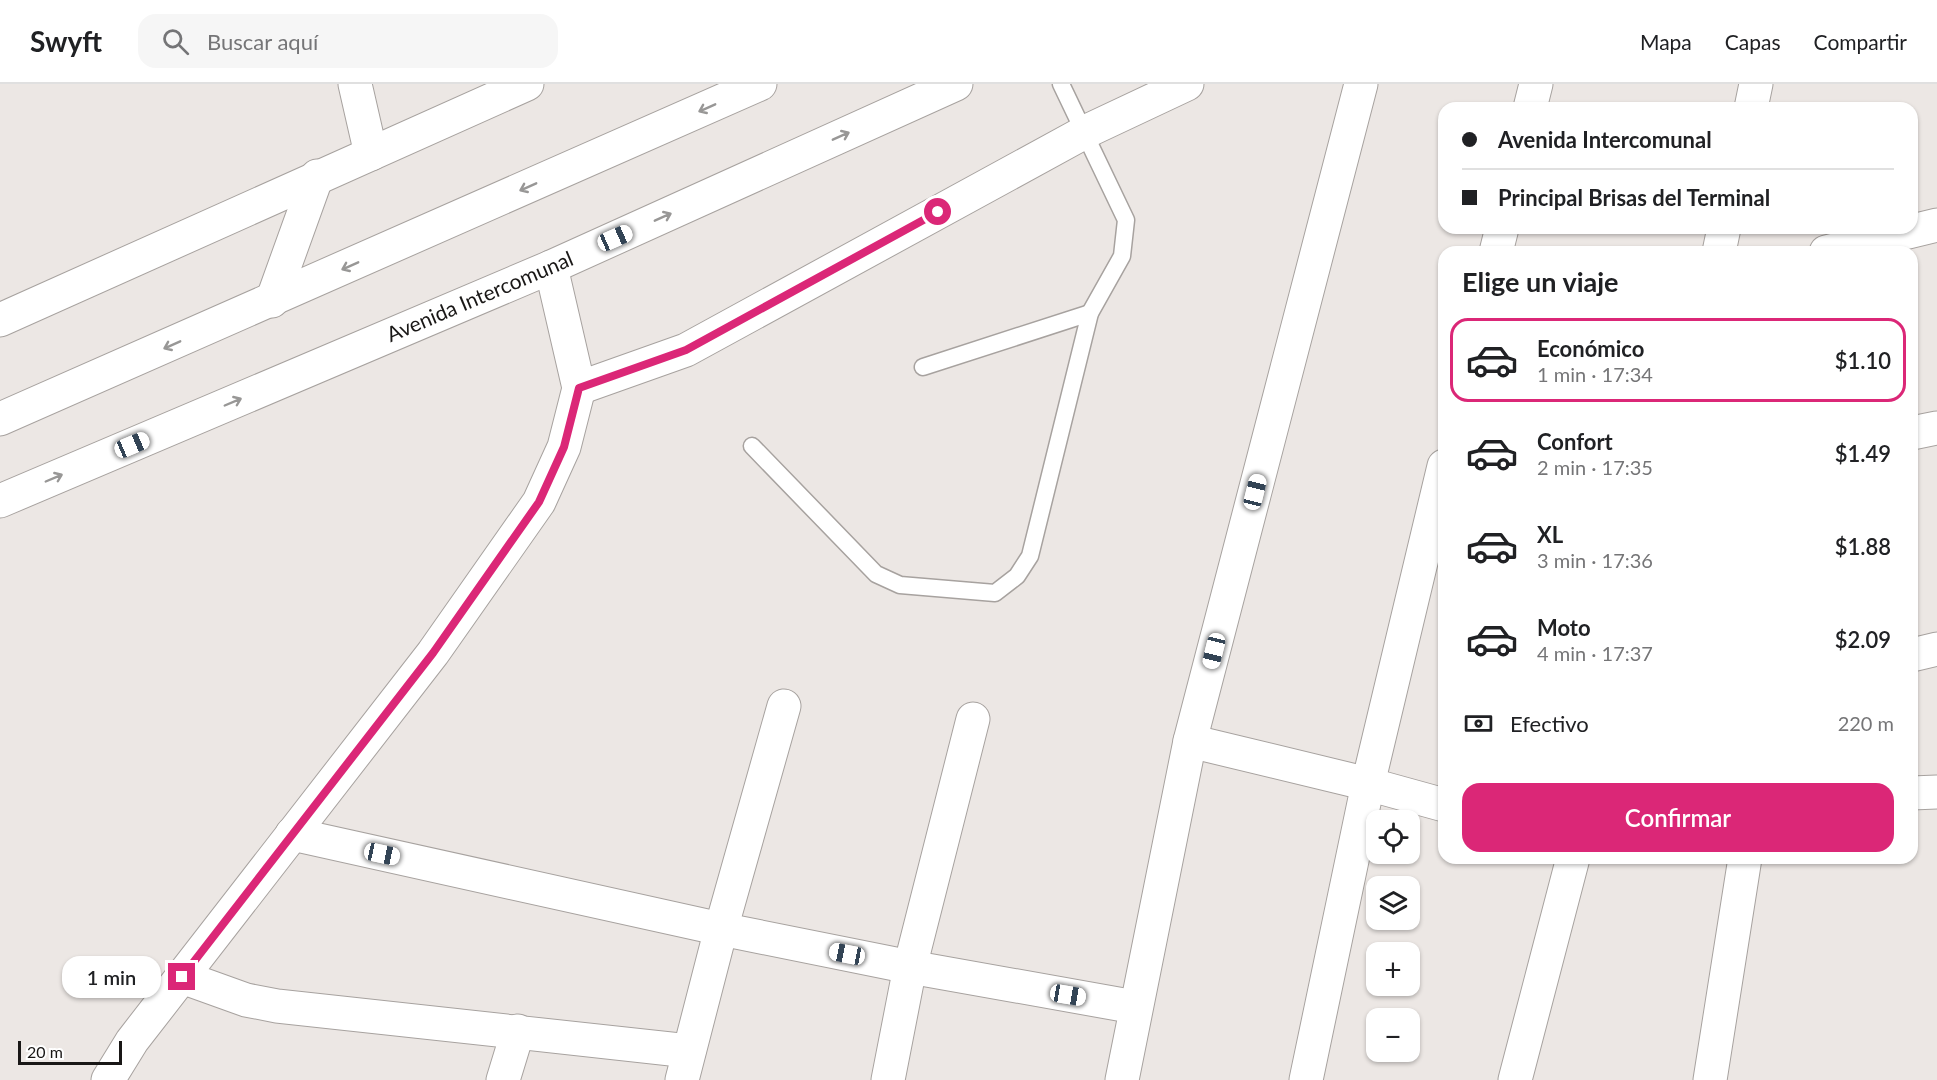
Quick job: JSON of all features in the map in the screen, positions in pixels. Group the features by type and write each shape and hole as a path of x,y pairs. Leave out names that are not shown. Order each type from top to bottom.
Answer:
{"street":[{"path":"355,84 371,154"},
{"path":"0,320 317,176 527,84"},
{"path":"0,419 760,84"},
{"name":"Avenida Intercomunal","path":"0,501 551,267 956,84"},
{"path":"579,388 686,350 1085,132 1187,84"},
{"path":"1122,1080 1190,741 1361,84"},
{"path":"1532,102 1536,84"},
{"path":"1752,102 1756,84"},
{"path":"272,300 317,176"},
{"path":"1918,230 1937,225"},
{"path":"1851,246 1900,234"},
{"path":"108,1080 132,1041 433,653 539,502 564,447 579,388 551,267"},
{"path":"1918,432 1937,428"},
{"path":"1306,1080 1368,784 1438,491"},
{"path":"1918,654 1937,649"},
{"path":"182,977 246,1000 277,1006 518,1031 686,1066 721,929 784,706"},
{"path":"888,1080 910,967 973,719"},
{"path":"1190,741 1438,803"},
{"path":"1918,793 1937,792"},
{"path":"292,834 721,929 910,967 1135,1007"},
{"path":"1515,1080 1571,864"},
{"path":"1710,1080 1744,864"},
{"path":"503,1080 518,1031"}],"lane":[{"path":"752,446 876,573 900,585 995,593 1017,576 1030,556 1090,313 1122,256 1126,220 1061,84"},
{"path":"923,367 1090,313"}],"route":[{"path":"182,977 433,653 539,502 564,447 579,388 686,350 938,212"}]}
